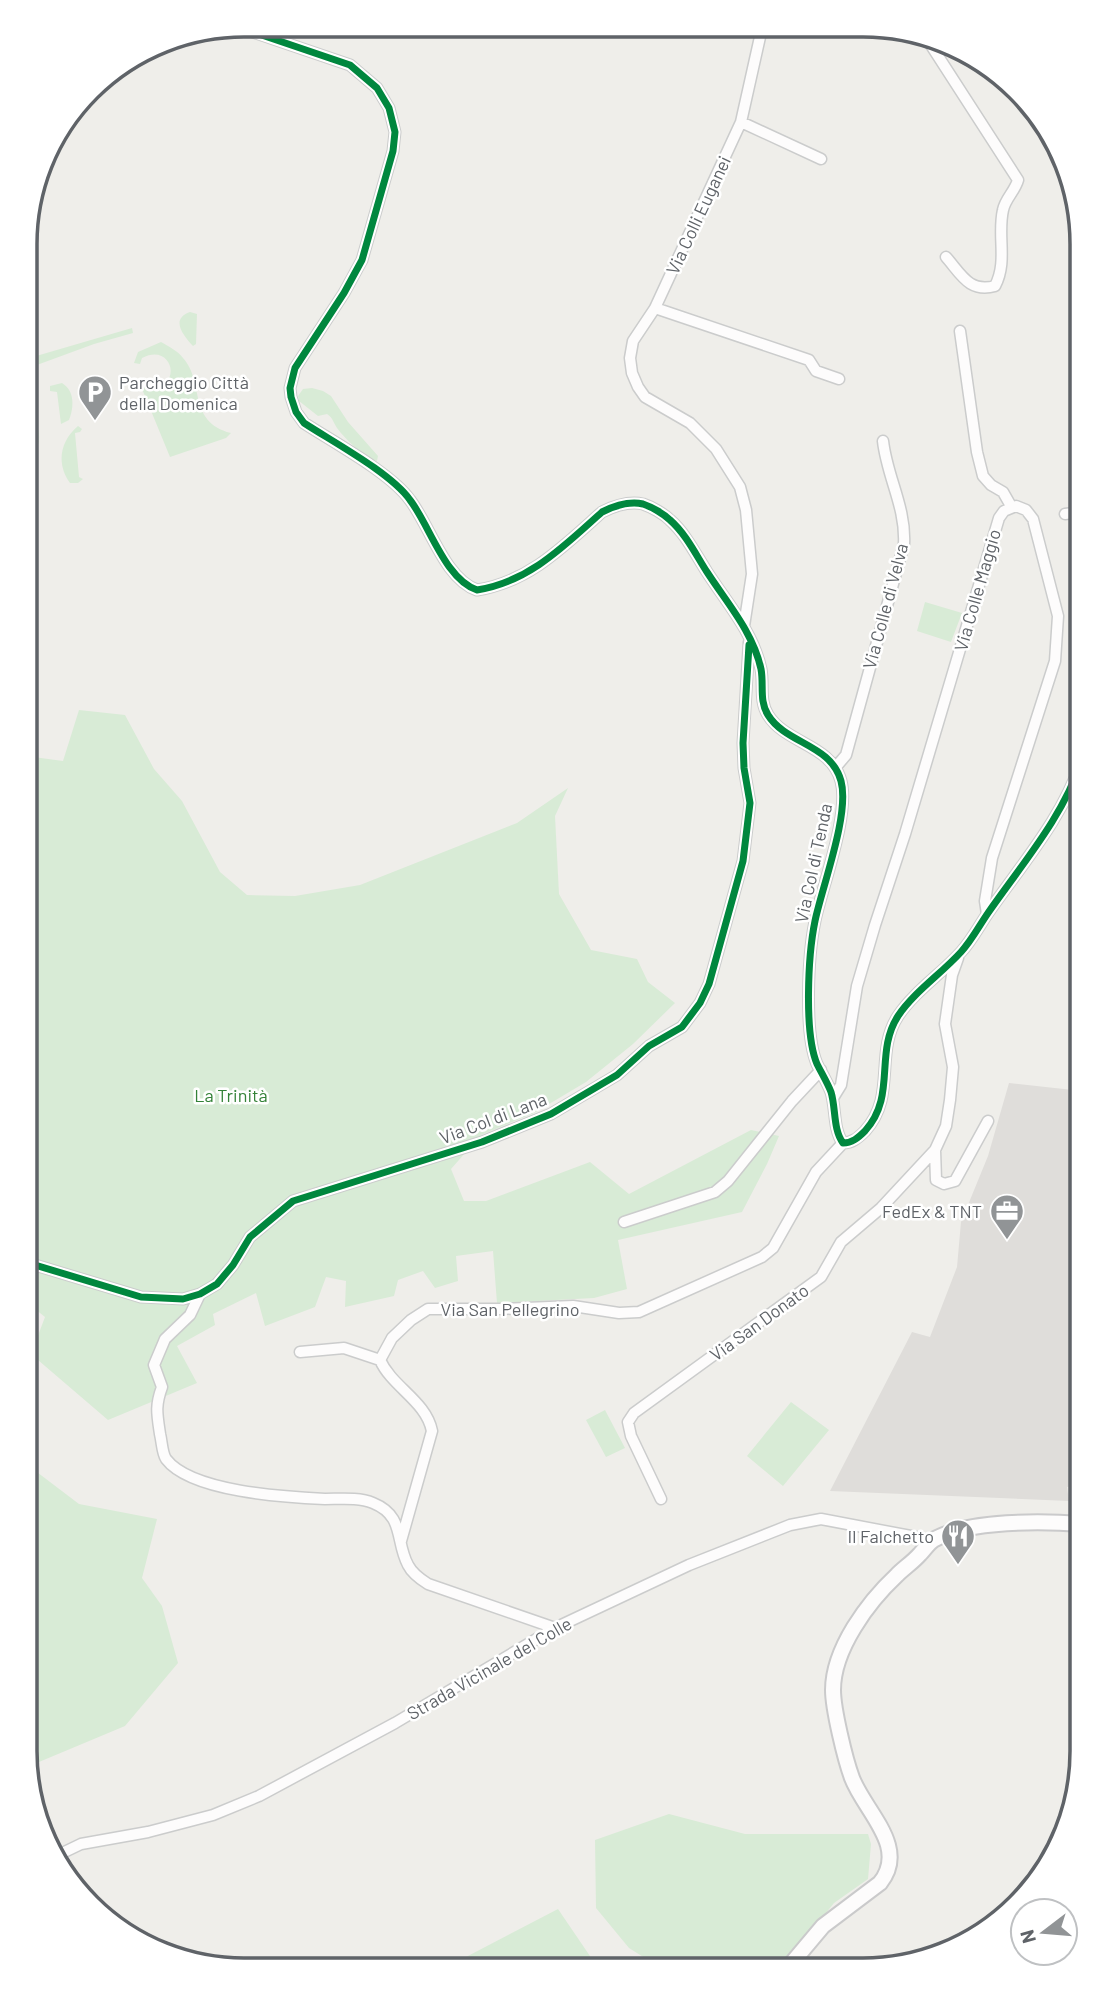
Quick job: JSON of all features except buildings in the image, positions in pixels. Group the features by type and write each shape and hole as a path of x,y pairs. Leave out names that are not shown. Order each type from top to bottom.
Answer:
{"street":[{"path":"268,37 350,65 377,88 389,108 395,132 393,151 362,260 344,293 295,368 290,388 293,405 304,423 396,484 411,500 457,579 477,590 522,577 543,564 602,512 612,507 629,503 644,504 670,519 744,626 761,669 763,705 770,718 821,753 835,768"},
{"name":"Via Colli Euganei","path":"744,626 752,574 746,510 740,487 716,449 690,423 645,397 632,373 630,358 633,341 655,308 741,122 760,37"},
{"path":"935,50 1017,180 1015,189 1003,206 1003,262 995,286 983,289 971,285 946,257"},
{"path":"741,122 821,159"},
{"path":"655,308 809,360 816,371 839,379"},
{"path":"960,331 982,476 1003,492 1011,506 1026,510 1032,519 1058,616 1055,661 992,858 985,901 987,914"},
{"name":"Via Colle di Velva","path":"835,768 846,755 904,544 905,524 885,460 883,441"},
{"name":"Via Colle Maggio","path":"833,1098 841,1085 858,986 875,925 905,834 999,518 1011,506"},
{"path":"1066,514 1070,514"},
{"name":"Via Col di Lana","path":"200,1294 217,1284 233,1265 250,1237 293,1201 482,1142 551,1114 617,1075 649,1046 682,1027 700,1003 709,984 743,861 750,803 743,743 749,638"},
{"name":"Via Col di Tenda","path":"835,768 841,781 843,797 815,923 809,970 812,1042 817,1063 833,1098 839,1138 843,1143"},
{"path":"843,1143 851,1143 863,1133 881,1107 886,1050 890,1030 898,1016 960,953 1070,792"},
{"name":"Via San Donato","path":"661,1499 631,1436 628,1422 634,1413 821,1277 841,1242 881,1208 935,1150 946,1126 950,1100 953,1067 945,1024 952,975 960,953"},
{"path":"624,1222 715,1192 728,1181 792,1101 821,1070"},
{"path":"935,1150 936,1180 944,1184 955,1181 988,1121"},
{"name":"Via San Pellegrino","path":"380,1360 392,1338 428,1309 573,1306 619,1313 639,1312 750,1263 773,1248 816,1172 843,1143"},
{"path":"37,1266 141,1297 183,1300 200,1294"},
{"path":"200,1294 190,1315 165,1339 154,1365 162,1387 156,1403 164,1457 175,1469 207,1484 295,1497 373,1503 389,1513 396,1524 408,1565 428,1584 555,1628"},
{"path":"300,1352 344,1348 380,1360 385,1371 429,1418 432,1431 401,1541"},
{"name":"Strada Vicinale del Colle","path":"64,1852 81,1844 148,1832 213,1815 259,1796 395,1723 555,1628 689,1565 790,1525 821,1520 932,1540"},
{"path":"796,1958 823,1926 880,1883 887,1874 891,1861 889,1849 870,1807 853,1780 844,1750 833,1690 836,1670 846,1642 858,1621 883,1588 932,1540 957,1530 1012,1523 1070,1524"}],"shaded area":[{"path":"1009,1083 1070,1090 1069,1501 830,1491 912,1332 930,1337 957,1267 961,1222 988,1156"}],"green space":[{"path":"190,312 197,314 196,344 193,346 180,328 181,319"},
{"path":"132,328 133,333 37,365 37,356"},
{"path":"161,342 178,353 190,368 202,411 217,428 231,433 226,438 170,457 140,384 154,386 164,383 171,370 168,362 162,356 154,355 142,358 140,364 134,363 138,352"},
{"path":"62,383 71,395 72,410 69,420 61,424 57,392 50,391 50,386"},
{"path":"312,388 331,396 348,422 378,456 377,461 350,442 327,414 318,416 299,401 298,396 303,389"},
{"path":"78,426 82,429 75,433 79,477 83,479 78,483 70,483 63,468 62,453 67,439"},
{"path":"925,602 962,613 951,642 917,631"},
{"name":"La Trinità","path":"79,710 125,715 154,769 182,801 220,872 247,895 295,896 360,885 517,823 568,788 555,816 559,894 591,950 637,959 648,982 675,1003 633,1044 586,1082 534,1113 481,1135 451,1169 464,1201 486,1201 590,1162 629,1194 751,1130 779,1136 742,1212 618,1240 627,1289 594,1298 497,1303 493,1251 456,1256 458,1281 435,1288 423,1271 398,1280 394,1296 345,1307 346,1281 326,1277 315,1307 265,1326 256,1293 213,1314 215,1325 177,1346 197,1383 108,1420 37,1359 37,1338 45,1317 37,1311 37,757 63,761"},
{"path":"791,1402 829,1430 783,1486 747,1456"},
{"path":"605,1410 625,1448 606,1457 586,1420"},
{"path":"37,1472 79,1504 157,1519 142,1578 162,1606 178,1663 125,1726 37,1763"},
{"path":"669,1814 745,1834 868,1834 871,1844 868,1879 834,1903 789,1958 645,1958 629,1948 596,1908 595,1840"},
{"path":"558,1909 591,1958 464,1958"}],"cycle path":[{"path":"268,37 350,65 377,88 389,108 395,132 393,151 362,260 344,293 295,368 290,388 291,397 296,412 304,423 390,479 410,500 447,564 466,584 477,590 496,586 529,571 559,550 602,512 638,503 661,513 686,538 746,630 761,669 763,699 768,715 776,725 828,759 836,769 843,795 842,812 815,921 809,973 809,1014 813,1050 831,1092 838,1132 843,1143 860,1136 875,1118 883,1089 887,1045 898,1016 969,943 1053,820 1070,788"},
{"path":"37,1266 141,1297 183,1299 200,1294 217,1284 233,1265 250,1237 293,1201 482,1142 551,1114 617,1075 649,1046 682,1027 700,1003 709,984 743,861 750,803 743,743 749,645"}],"place":[{"name":"Parcheggio Città della Domenica","path":"95,422"},
{"name":"FedEx & TNT","path":"1007,1241"},
{"name":"Il Falchetto","path":"958,1566"}]}
